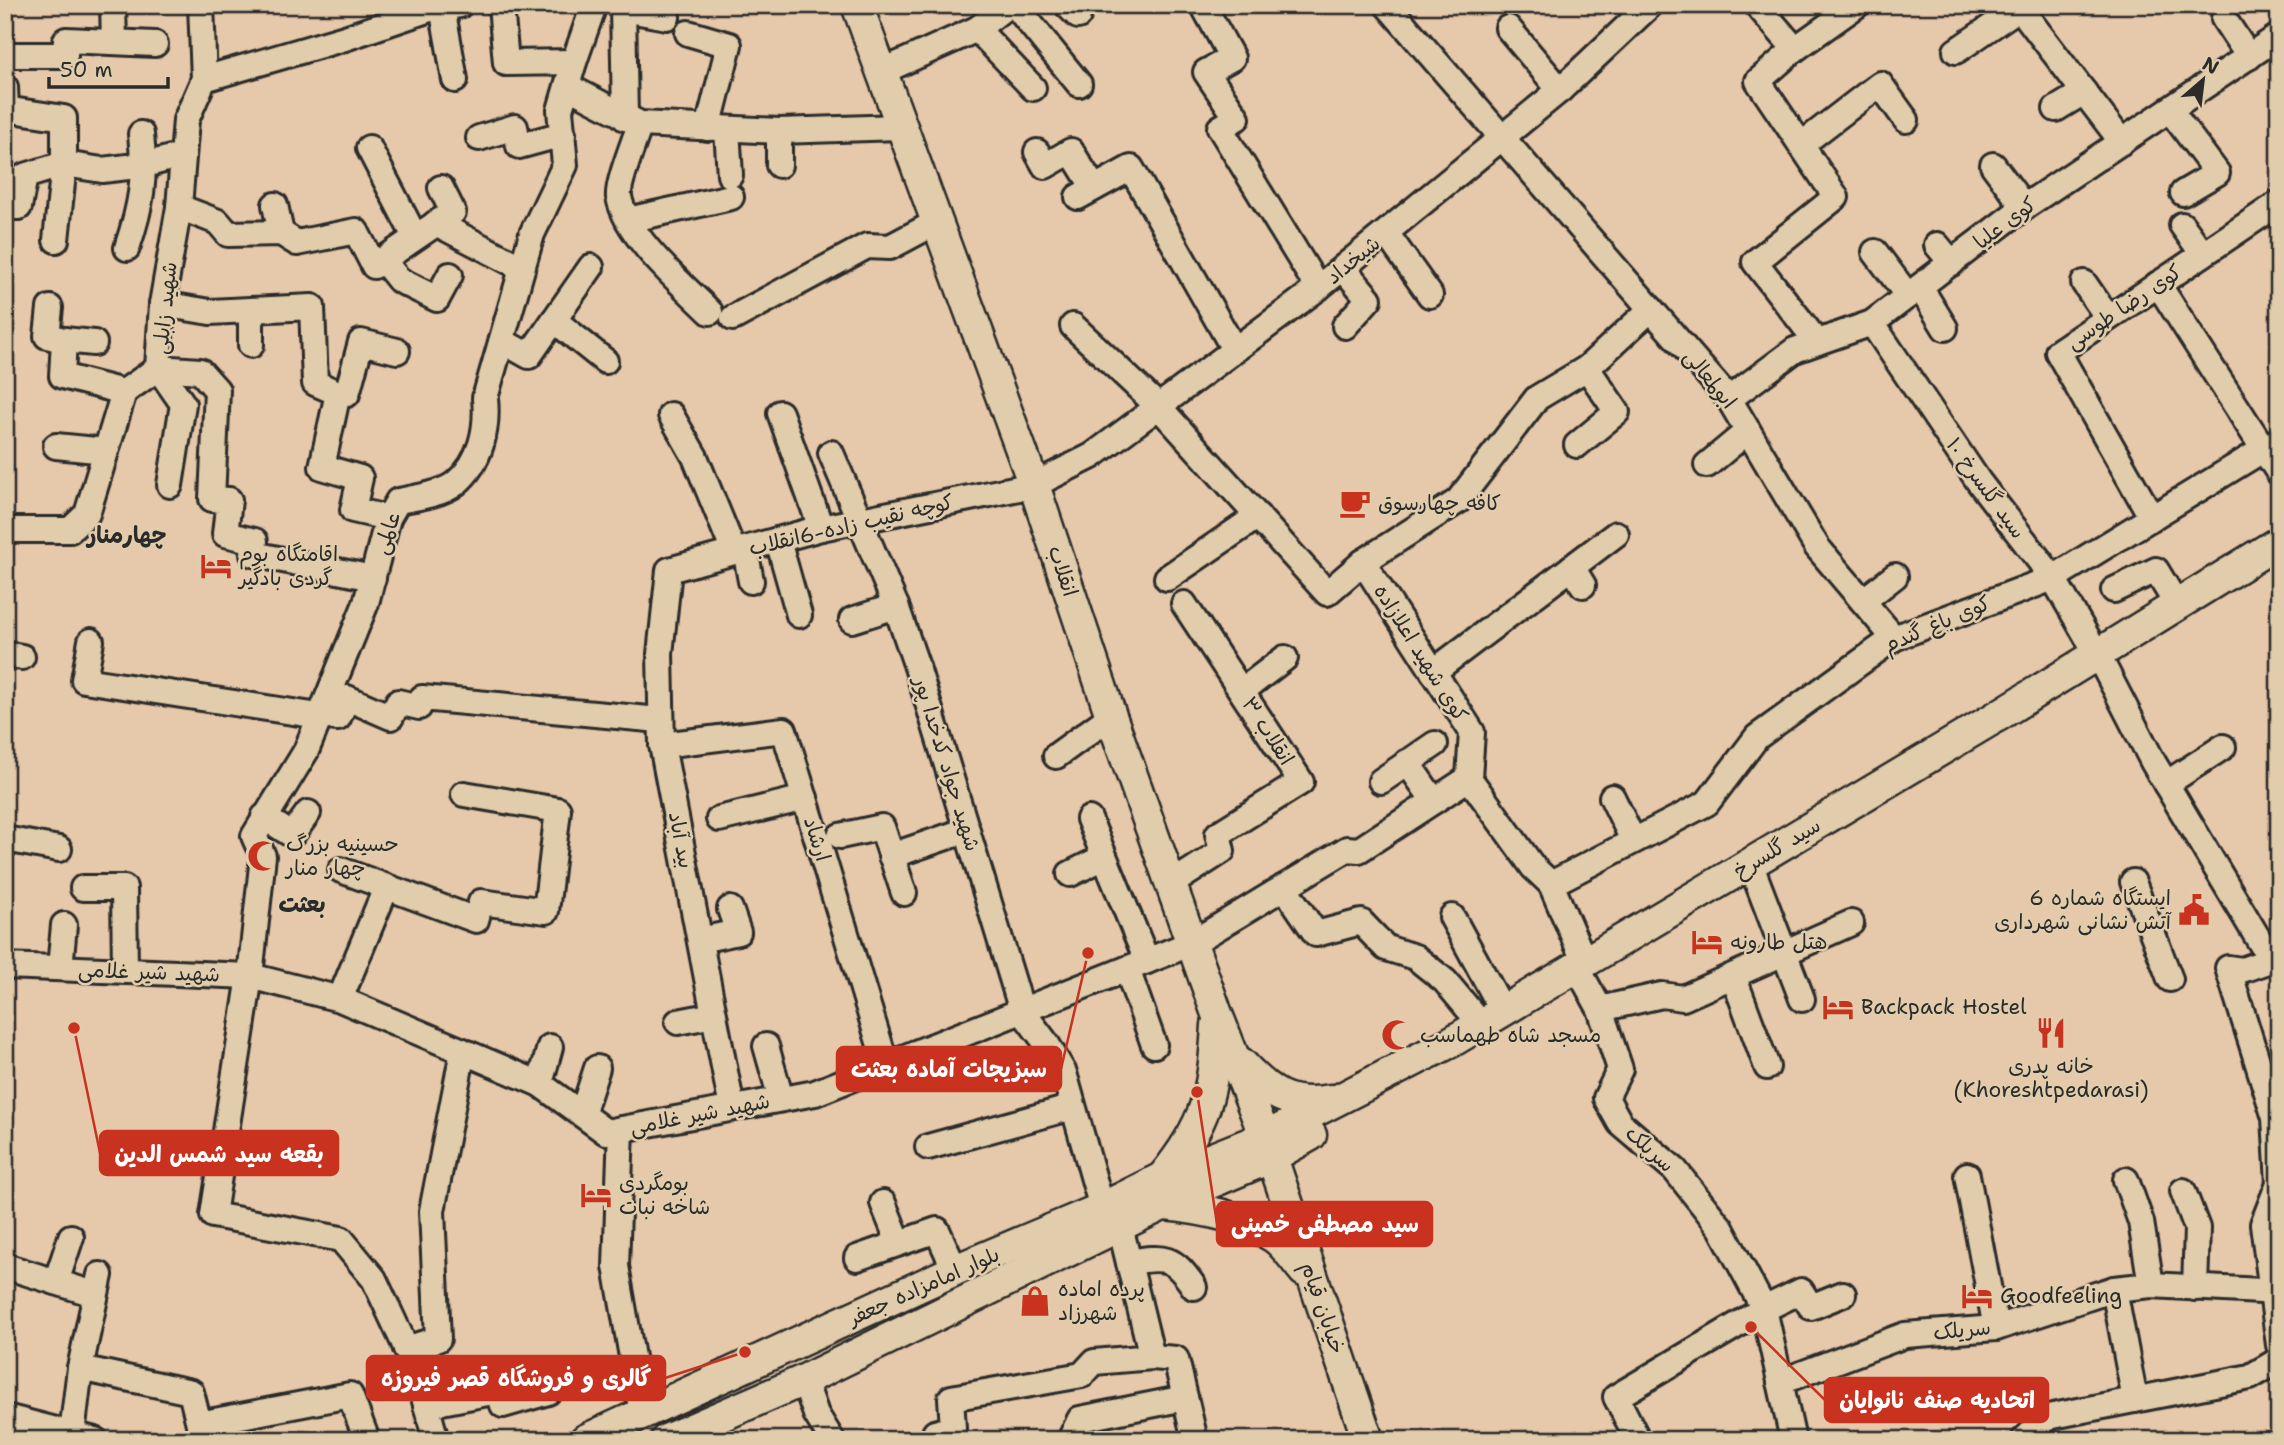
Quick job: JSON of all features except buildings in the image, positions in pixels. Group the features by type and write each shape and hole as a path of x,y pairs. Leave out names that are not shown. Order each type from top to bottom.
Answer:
{"main road":[{"name":"انقلاب","path":"857,5 935,223 1034,485 1111,716 1217,1014 1269,1147"},
{"name":"سید گلسرخ","path":"2101,660 2176,605 2279,542"},
{"name":"سید گلسرخ","path":"1269,1147 1458,1053 1584,970 2101,660 2279,558"},
{"name":"سید گلسرخ","path":"1269,1147 1345,1097 1755,876 1926,765"},
{"path":"1217,1014 1214,1075 1203,1117 1184,1151 1173,1187 1201,1209 1244,1222 1277,1239 1314,1283"},
{"path":"1233,1053 1256,1080 1277,1096 1309,1104 1345,1097"},
{"name":"بلوار امامزاده جعفر","path":"666,1440 804,1380 1111,1217 1173,1187 1269,1147"},
{"name":"خیابان قیام","path":"1269,1147 1368,1440"},
{"name":"بلوار امامزاده جعفر","path":"585,1440 955,1270 1111,1217"}],"street":[{"path":"113,5 114,42"},
{"path":"201,5 204,79 441,7 455,80"},
{"path":"501,5 506,63 574,62"},
{"name":"عالمی","path":"250,976 263,856 254,836 306,751 366,603 388,519 398,501 456,484 482,446 487,421 485,398 532,234 565,164 560,110 594,5"},
{"path":"881,72 977,29 1008,5"},
{"path":"1015,5 1079,84"},
{"path":"1203,5 1232,58 1206,72 1237,118 1220,128 1318,288"},
{"name":"ابولمعالی","path":"1387,5 1729,399 1817,547 1894,638"},
{"name":"شیخداد","path":"1034,485 1092,456 1318,288 1560,90 1650,5"},
{"path":"1757,5 1795,49"},
{"path":"1817,342 1755,262 1836,197 1758,81 1795,49 1857,5"},
{"path":"1956,51 2021,6 2122,142"},
{"path":"667,16 623,7 632,121 618,195 628,220 645,244 721,315 867,246 890,247 935,223"},
{"path":"2224,19 2249,57"},
{"path":"1508,28 1560,90"},
{"path":"977,29 1033,88"},
{"path":"628,220 730,186 718,129 729,45 688,33"},
{"name":"کوی علیا","path":"1729,399 1795,350 1872,323 1914,292 1945,254 2024,207 2279,36"},
{"path":"5,55 65,55 66,40 155,44"},
{"name":"شهید زابلی","path":"124,392 158,368 162,304 179,207 186,120 204,79"},
{"path":"1801,145 1880,84 1906,120"},
{"path":"567,86 632,121 718,129 779,131 901,127"},
{"path":"5,87 5,109 64,118 64,164 56,240"},
{"path":"2056,109 2084,92"},
{"path":"2170,110 2217,173 2183,193"},
{"path":"479,138 516,127 519,146 563,134"},
{"path":"779,131 779,165"},
{"path":"127,248 142,203 145,165 141,134"},
{"path":"369,148 415,237"},
{"path":"1037,152 1045,166 1071,151 1086,192 1131,168 1234,349"},
{"path":"5,207 19,207 25,176 64,164 102,170 145,165 182,155"},
{"path":"1993,166 2024,207"},
{"path":"179,207 218,222 228,234 281,233 297,243 356,231 374,266 453,212 441,188"},
{"name":"کوی رضا طوسی","path":"2152,518 2058,352 2279,203"},
{"path":"275,205 281,233"},
{"path":"436,223 522,268"},
{"path":"2182,225 2203,254"},
{"path":"1386,233 1430,295"},
{"path":"1875,252 1945,328"},
{"path":"383,260 399,280 437,299 450,275"},
{"path":"502,341 529,356 591,267"},
{"path":"1343,268 1369,299 1345,326"},
{"path":"2084,284 2108,318"},
{"path":"2158,285 2271,445 2279,473"},
{"path":"162,304 210,312 312,307 315,383 338,393 347,394 360,342 397,351"},
{"path":"50,308 47,336 94,343"},
{"path":"1073,326 1158,407 1327,593 1363,562 1458,501 1537,398 1587,368 1651,309"},
{"path":"251,310 251,345"},
{"path":"554,320 606,361"},
{"name":"سید گلسرخ ۱۰","path":"1872,323 1979,482 2053,579 2101,660 2166,784 2275,958"},
{"path":"5,530 70,530 87,514 124,392 62,376 64,340"},
{"path":"158,368 183,404 170,485"},
{"path":"158,368 200,371 217,390 212,499 229,500 225,534 255,541 253,554 373,578"},
{"path":"1577,445 1617,412 1587,368"},
{"path":"338,393 322,467 360,478 354,509 388,519"},
{"path":"780,413 821,528"},
{"path":"671,415 695,457 751,581"},
{"path":"1707,465 1748,431"},
{"name":"کوی باغ گندم","path":"1551,884 1707,803 1757,737 1894,638 2053,579 2271,445"},
{"path":"56,446 106,451"},
{"name":"شهید جواد کدخدا پور","path":"831,453 896,606 1022,1011"},
{"name":"کوچه نقیب زاده-6انقلاب","path":"669,570 821,528 1034,485"},
{"path":"1167,578 1258,516"},
{"path":"1433,672 1578,576 1616,534"},
{"path":"778,540 799,615"},
{"name":"کوی شهید اعلازاده","path":"1363,562 1472,732 1469,778"},
{"name":"بید آباد","path":"669,570 660,654 661,732 732,1108"},
{"path":"2114,590 2156,570 2176,605"},
{"path":"1863,601 1895,576"},
{"name":"انقلاب ۳","path":"1171,884 1222,851 1219,834 1301,782 1184,604"},
{"path":"852,620 896,606"},
{"path":"91,641 84,680 338,718 347,698 391,717 398,702 419,707 422,698 661,732"},
{"path":"1242,691 1285,658"},
{"path":"1056,756 1111,716"},
{"name":"ارشاد","path":"661,732 784,730 886,1065"},
{"path":"1381,781 1435,744"},
{"path":"2166,784 2223,747"},
{"path":"1407,762 1434,801"},
{"path":"1469,778 1533,867 1551,884 1584,970"},
{"name":"شهید شیر غلامی","path":"5,966 250,976 340,999 540,1084 606,1132 816,1093 1192,943 1347,849 1359,850 1469,778"},
{"path":"341,870 476,919 481,902 546,911 558,810 464,794"},
{"path":"1612,796 1633,840"},
{"path":"719,819 804,798"},
{"path":"264,817 292,835 307,813"},
{"path":"1089,819 1104,857 1137,965 1154,1045"},
{"path":"840,836 882,827 904,893"},
{"path":"891,856 967,830"},
{"path":"5,839 59,849"},
{"path":"1070,874 1104,857"},
{"path":"1755,876 1802,999"},
{"path":"2133,882 2170,979"},
{"path":"1284,887 1316,934 1360,922 1386,948 1415,957 1492,1018"},
{"path":"83,888 124,888 125,971"},
{"path":"340,999 386,888"},
{"path":"700,940 738,932 730,909"},
{"path":"1452,918 1492,1018"},
{"path":"1600,1009 1662,995 1683,998 1734,978 1851,923"},
{"path":"60,968 64,925"},
{"path":"2275,958 2242,970 2228,968 2274,1104 2279,1183 2263,1224 2275,1292 2279,1345"},
{"name":"سرپلک","path":"1584,970 1620,1069 1606,1098 1620,1123 1675,1170 1721,1228 1764,1309"},
{"path":"250,976 213,1215 341,1239 374,1279 406,1349 436,1440"},
{"path":"1734,978 1767,1067"},
{"path":"1022,1011 1047,1044 1064,1073 1073,1107 1129,1262 1152,1357"},
{"path":"678,1022 714,1015"},
{"path":"766,1046 781,1099"},
{"path":"540,1084 550,1047"},
{"path":"406,1349 438,1339 432,1211 463,1051"},
{"path":"582,1114 597,1068"},
{"path":"928,1147 1073,1107"},
{"path":"621,1129 616,1266 642,1414"},
{"path":"1967,1175 1996,1328"},
{"path":"2126,1180 2141,1222 2151,1285"},
{"path":"2183,1191 2197,1228 2195,1288"},
{"path":"883,1203 899,1243"},
{"path":"857,1258 937,1230 955,1270"},
{"path":"56,1282 71,1237"},
{"path":"1129,1262 1159,1257 1179,1265 1194,1287"},
{"path":"5,1266 56,1282 97,1285 80,1368 83,1437 10,1418"},
{"name":"سریلک","path":"1780,1382 1905,1335 1996,1328 2114,1289 2151,1285 2275,1292"},
{"path":"2114,1289 2134,1400"},
{"path":"1638,1440 1616,1396 1764,1309 1801,1291 1811,1307 1843,1294"},
{"path":"1764,1309 1793,1440"},
{"path":"937,1440 934,1433 953,1428 951,1398 1082,1375 1094,1362 1152,1357 1176,1359 1195,1440"},
{"path":"2024,1440 2048,1417 2250,1377 2279,1360"},
{"path":"80,1368 191,1392 199,1424 350,1395 367,1440"},
{"path":"804,1380 816,1414 832,1440"},
{"path":"426,1405 498,1391 503,1405 548,1392"},
{"path":"1070,1440 1080,1419 1185,1398"}],"place":[{"name":"کافه چهارسوق","path":"1355,503"},
{"name":"اقامتگاه بوم گردی بادگیر","path":"216,566"},
{"name":"حسینیه بزرگ چهار منار","path":"263,856"},
{"name":"ایستگاه شماره 6 آتش نشانی شهرداری","path":"2194,910"},
{"name":"هتل طارونه","path":"1707,942"},
{"name":"سبزیجات آماده بعثت","path":"1088,953"},
{"name":"Backpack Hostel","path":"1838,1007"},
{"name":"بقعه سید شمس الدین","path":"74,1028"},
{"name":"خانه پدری (Khoreshtpedarasi)","path":"2051,1033"},
{"name":"مسجد شاه طهماسب","path":"1397,1035"},
{"name":"سید مصطفی خمینی","path":"1197,1092"},
{"name":"بومگردی شاخه نبات","path":"596,1195"},
{"name":"Goodfeeling","path":"1977,1296"},
{"name":"پرده اماده شهرزاد","path":"1035,1301"},
{"name":"اتحادیه صنف نانوایان","path":"1751,1327"},
{"name":"گالری و فروشگاه قصر فیروزه","path":"745,1352"}],"district":[{"name":"چهارمنار","path":"127,535"},
{"name":"بعثت","path":"302,904"}]}
